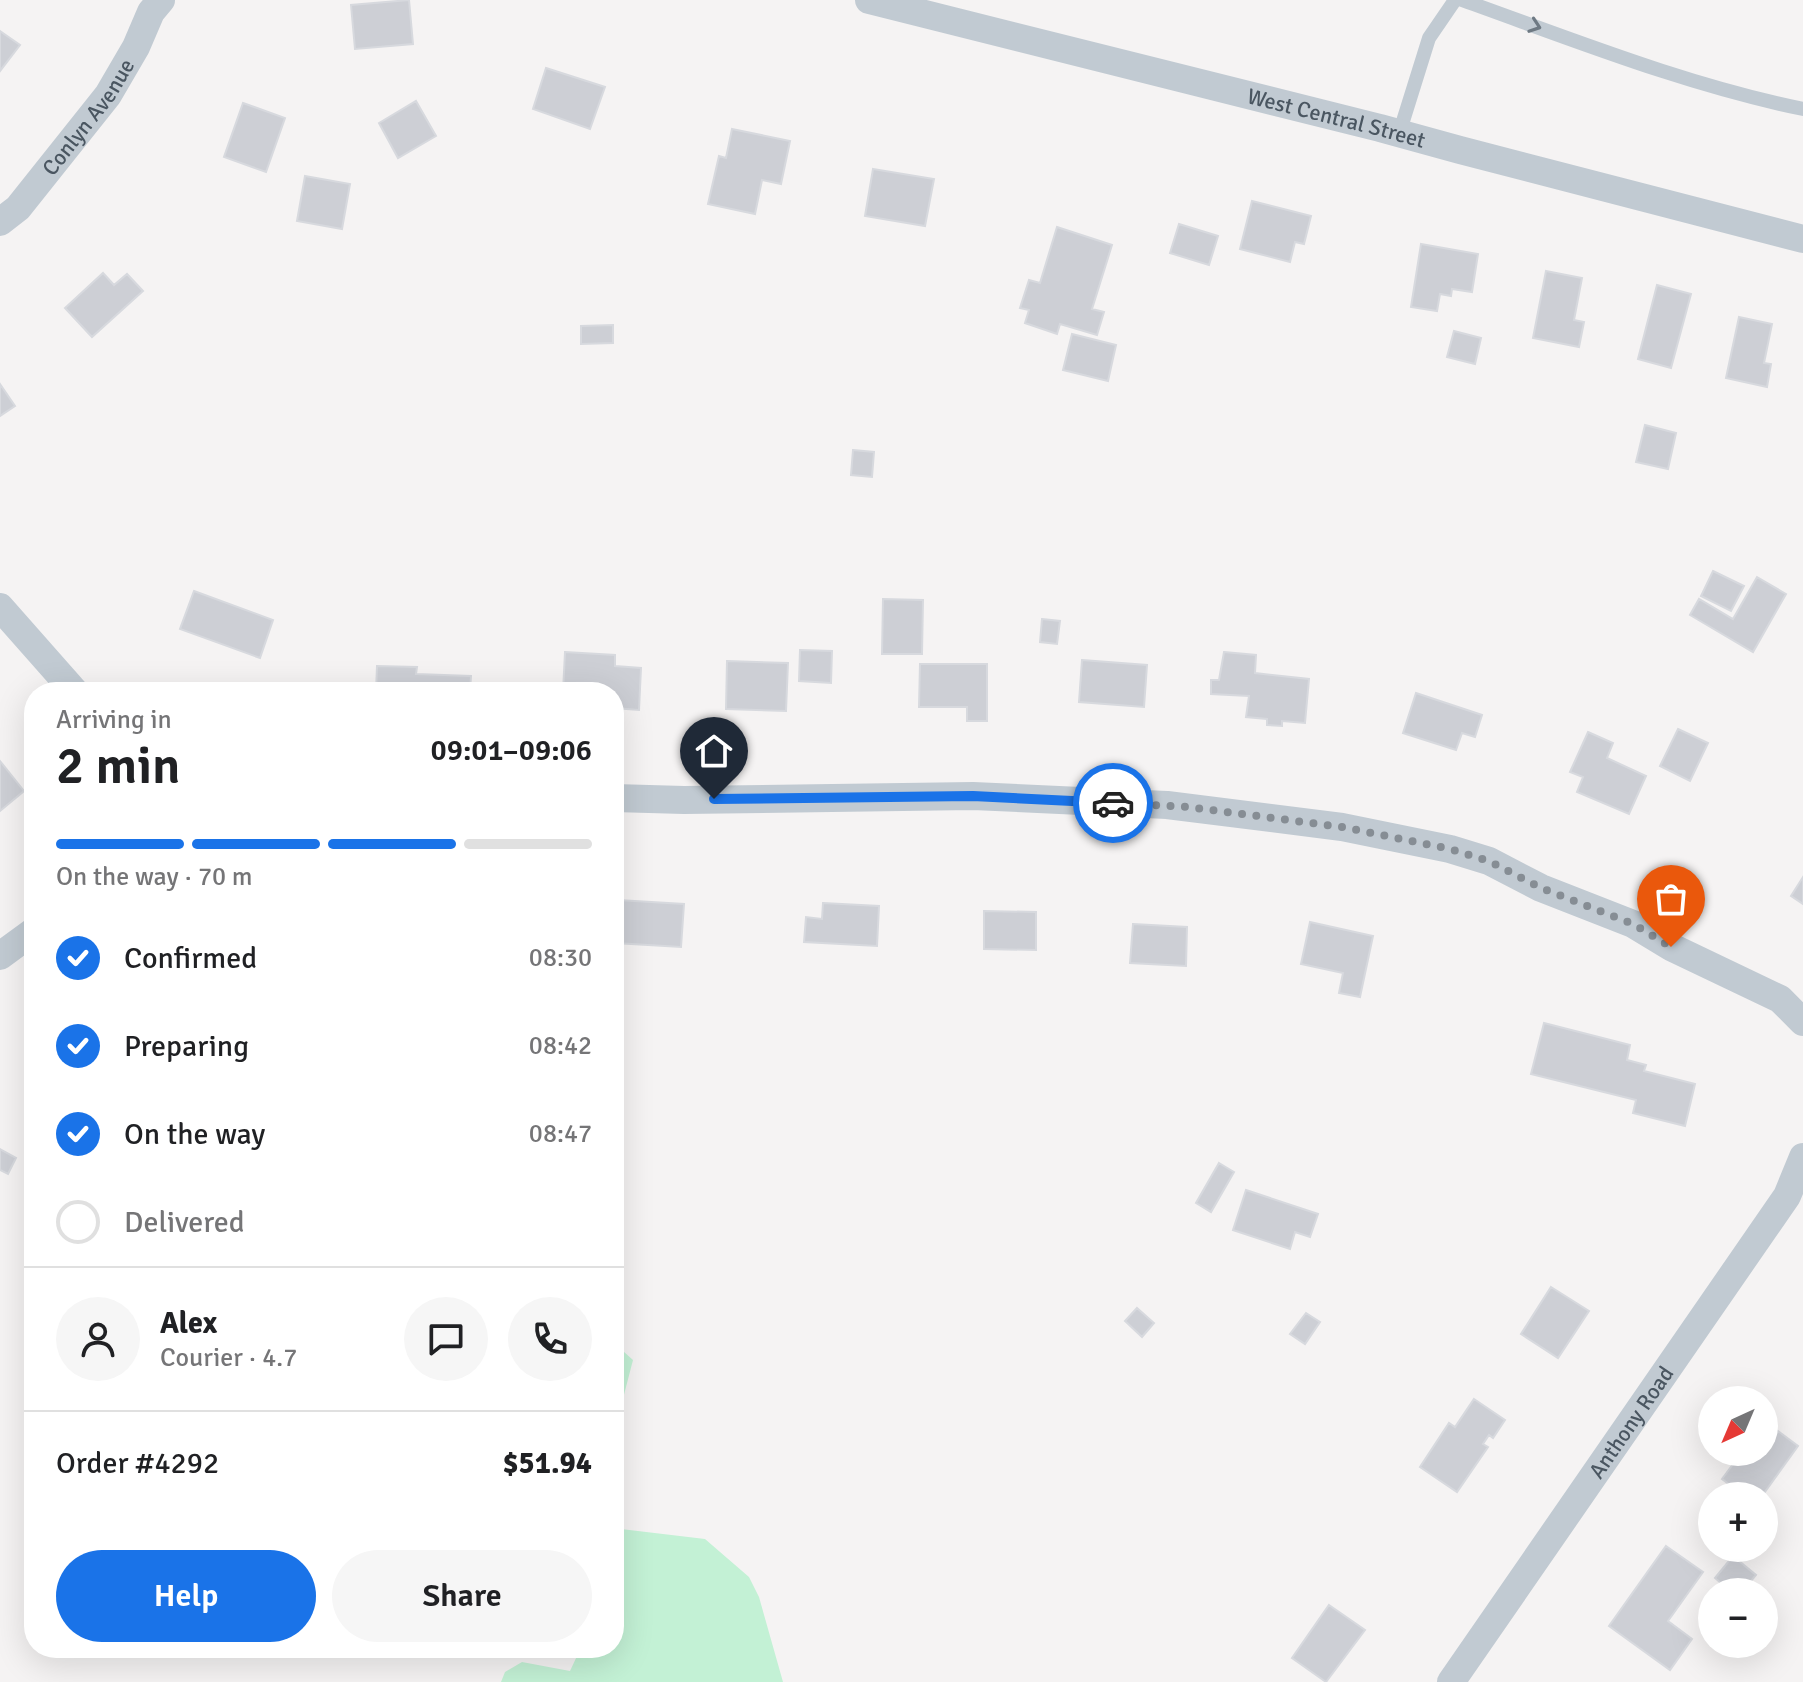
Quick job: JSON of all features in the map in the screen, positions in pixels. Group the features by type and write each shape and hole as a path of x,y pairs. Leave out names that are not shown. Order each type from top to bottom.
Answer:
{"street":[{"name":"Conlyn Avenue","path":"0,222 18,208 108,95 136,47 151,12 161,0"},
{"name":"West Central Street","path":"869,0 1803,239"},
{"path":"0,607 66,682"},
{"path":"624,798 973,796 1167,805 1342,827 1450,849 1489,861 1541,888 1633,924 1671,947 1780,999 1803,1022"},
{"path":"0,956 24,938"},
{"name":"Anthony Road","path":"1451,1682 1787,1196 1803,1157"}],"lane":[{"path":"1399,134 1429,38 1455,0"},
{"path":"1462,0 1652,68 1754,99 1803,109"}],"green space":[{"path":"624,1352 633,1360 624,1395"},
{"path":"624,1529 705,1539 749,1577 759,1597 783,1682 501,1682 505,1672 522,1662 570,1671 576,1658 624,1658"}],"building":[{"path":"409,0 413,44 355,49 351,5"},
{"path":"0,31 20,45 0,71"},
{"path":"546,68 605,87 590,129 533,109"},
{"path":"416,101 436,136 398,158 379,123"},
{"path":"243,103 285,118 266,172 224,157"},
{"path":"732,129 790,141 781,184 762,180 755,214 708,204 719,156 726,158"},
{"path":"873,169 934,179 925,226 865,216"},
{"path":"305,176 350,184 342,229 297,221"},
{"path":"1252,201 1311,216 1304,244 1295,242 1290,262 1240,249"},
{"path":"1179,224 1218,236 1209,265 1170,253"},
{"path":"1057,227 1112,245 1092,309 1104,312 1097,335 1060,324 1057,334 1025,323 1029,310 1020,308 1029,280 1040,283"},
{"path":"1421,244 1478,254 1472,292 1452,289 1451,296 1440,294 1437,311 1411,307"},
{"path":"1546,271 1582,278 1574,320 1584,322 1579,347 1533,338"},
{"path":"103,273 114,285 127,274 143,291 92,337 65,308"},
{"path":"1657,285 1691,294 1671,368 1638,359"},
{"path":"1739,317 1772,324 1764,363 1771,364 1767,387 1726,378"},
{"path":"613,325 613,343 581,344 581,326"},
{"path":"1454,331 1481,338 1475,364 1447,357"},
{"path":"1072,334 1116,345 1108,381 1063,370"},
{"path":"0,384 15,406 0,416"},
{"path":"1645,425 1676,433 1668,469 1636,462"},
{"path":"853,450 874,452 872,477 851,475"},
{"path":"1713,571 1744,586 1731,611 1701,596"},
{"path":"1757,577 1786,594 1753,652 1690,615 1699,599 1733,619"},
{"path":"194,591 273,620 260,658 180,629"},
{"path":"883,599 923,600 922,654 882,654"},
{"path":"1042,619 1060,621 1057,644 1040,642"},
{"path":"800,650 832,651 831,683 799,681"},
{"path":"565,652 615,655 615,666 641,668 639,710 624,709 624,682 564,682"},
{"path":"1224,652 1256,655 1255,673 1309,679 1305,723 1282,721 1282,726 1267,725 1267,719 1246,717 1249,696 1211,694 1211,680 1219,680"},
{"path":"1082,660 1147,665 1144,707 1079,702"},
{"path":"727,661 788,663 786,711 726,709"},
{"path":"920,664 987,664 987,721 967,721 967,707 919,707"},
{"path":"377,666 417,667 416,674 471,676 471,682 376,682"},
{"path":"1416,693 1482,715 1475,737 1462,733 1456,750 1403,733"},
{"path":"1678,729 1708,743 1690,781 1660,766"},
{"path":"1588,732 1613,743 1607,758 1646,776 1629,814 1577,792 1583,777 1570,772"},
{"path":"0,761 24,791 0,811"},
{"path":"1803,877 1803,904 1791,896"},
{"path":"624,900 684,904 681,947 624,944"},
{"path":"823,903 879,906 877,946 804,942 806,917 822,919"},
{"path":"984,911 1036,912 1036,950 984,949"},
{"path":"1310,922 1373,936 1360,997 1339,993 1343,973 1301,964"},
{"path":"1133,924 1187,927 1186,966 1130,963"},
{"path":"1544,1023 1630,1045 1627,1060 1646,1065 1644,1071 1695,1084 1685,1126 1633,1113 1636,1100 1531,1074"},
{"path":"0,1149 16,1158 8,1174 0,1170"},
{"path":"1219,1163 1234,1172 1211,1212 1196,1203"},
{"path":"1246,1190 1318,1214 1310,1237 1295,1232 1290,1249 1233,1230"},
{"path":"1551,1287 1589,1311 1558,1358 1521,1334"},
{"path":"1137,1308 1154,1323 1142,1337 1125,1321"},
{"path":"1306,1313 1320,1322 1305,1344 1290,1334"},
{"path":"1474,1399 1505,1420 1493,1438 1489,1435 1483,1444 1488,1447 1457,1492 1420,1467 1449,1423 1455,1427"},
{"path":"1778,1431 1798,1446 1772,1482 1726,1482 1722,1479 1732,1466 1778,1466"},
{"path":"1666,1546 1703,1572 1668,1621 1692,1639 1670,1670 1609,1626"},
{"path":"1728,1562 1740,1562 1756,1575 1754,1578 1715,1578"},
{"path":"1329,1605 1365,1630 1326,1682 1292,1658"}],"way so far":[{"path":"1113,803 1188,807 1342,827 1450,849 1489,861 1541,888 1633,924 1671,947"}],"route":[{"path":"714,799 973,796 1113,803"}]}
